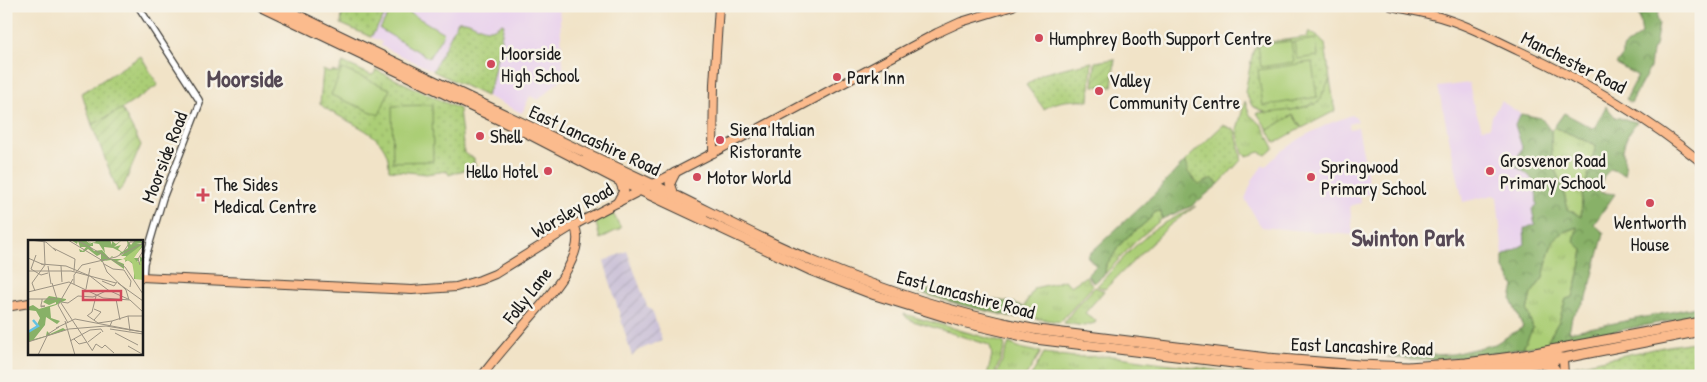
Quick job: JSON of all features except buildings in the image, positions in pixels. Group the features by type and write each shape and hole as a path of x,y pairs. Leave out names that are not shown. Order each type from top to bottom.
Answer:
{"highway":[{"name":"East Lancashire Road","path":"261,6 521,130 620,181 719,228 810,270 875,295 1000,332 1050,341 1358,376"},
{"name":"East Lancashire Road","path":"279,6 814,262 877,286 1003,324 1062,334 1267,358 1408,367 1466,363 1567,348 1701,322"},
{"path":"674,195 670,183 675,173"},
{"path":"618,202 624,191 620,181"},
{"name":"East Lancashire Road","path":"1403,376 1464,372 1533,364 1701,332"}],"main road":[{"path":"713,153 714,84 719,6"},
{"name":"Worsley Road","path":"142,276 398,290 456,288 500,271 574,225 713,153 937,32 961,22 1013,6"},
{"name":"Manchester Road","path":"1390,6 1434,15 1460,24 1558,69 1637,114 1701,162"},
{"path":"573,147 598,164 639,185 640,190"},
{"path":"652,184 656,192 693,210 719,228"},
{"name":"Folly Lane","path":"482,376 553,291 565,273 573,256 578,238 574,225"},
{"path":"6,307 28,303"},
{"path":"1560,376 1561,351 1567,348"},
{"path":"1438,365 1454,368 1544,356 1560,358"},
{"path":"1560,358 1564,376"},
{"path":"1533,364 1551,366 1557,370 1560,376"}],"street":[{"name":"Moorside Road","path":"138,6 200,103 163,198 142,276"}],"shaded area":[{"name":"Moorside High School","path":"343,6 559,6 564,77 538,100 530,96 522,113 381,46 382,42 341,24"},
{"name":"Grosvenor Road Primary School","path":"1469,83 1474,107 1482,128 1490,127 1492,116 1501,101 1521,114 1515,126 1523,147 1515,166 1531,176 1537,187 1537,205 1532,209 1536,224 1525,244 1503,256 1497,197 1493,195 1463,202 1438,87"},
{"name":"Springwood Primary School","path":"1352,115 1358,121 1349,124 1350,129 1358,127 1371,194 1360,195 1361,203 1350,206 1353,235 1261,227 1245,199 1253,179 1263,165 1266,166 1280,152 1304,136"},
{"path":"627,251 647,306 652,310 662,340 637,351 632,357 604,261"}],"green space":[{"path":"343,6 391,6 387,13 385,12 382,16 384,17 371,37 341,24"},
{"path":"393,6 398,6 444,33 429,58 380,29"},
{"path":"1636,6 1659,6 1657,19 1659,24 1650,68 1631,103 1626,99 1638,76 1616,64 1623,55 1623,48 1642,34 1639,15 1635,14"},
{"path":"458,21 470,22 485,29 504,24 491,85 486,96 433,71"},
{"path":"1309,31 1320,38 1325,44 1330,79 1318,103 1292,110 1267,113 1252,106 1245,92 1253,51 1257,45 1307,37"},
{"path":"1316,39 1318,56 1297,59 1294,42"},
{"path":"1291,41 1294,62 1261,67 1258,45"},
{"path":"141,56 158,85 122,109 92,125 82,93"},
{"path":"1115,59 1112,87 1093,86 1095,62"},
{"path":"1092,62 1089,101 1071,100 1060,102 1044,109 1026,85 1042,74"},
{"path":"1312,62 1317,97 1263,106 1258,70"},
{"name":"Moorside High School","path":"343,63 371,75 376,70 459,109 464,153 474,158 476,166 449,175 447,171 426,174 389,170 388,159 380,142 365,130 328,110 320,103 323,70 330,73 332,71 338,73"},
{"path":"342,69 390,89 379,115 331,95"},
{"path":"1330,79 1335,111 1302,128 1293,115 1268,130 1257,113 1292,110 1318,103"},
{"path":"1245,101 1250,115 1262,125 1274,148 1266,155 1260,152 1247,156 1243,154 1237,130"},
{"path":"432,105 433,161 393,162 392,106"},
{"path":"1606,106 1615,117 1637,122 1629,133 1624,146 1625,175 1611,169 1604,176 1598,192 1615,194 1594,224 1604,233 1587,298 1572,317 1569,332 1701,306 1701,315 1552,343 1548,340 1559,321 1566,299 1573,297 1579,274 1583,250 1574,242 1577,227 1563,232 1554,239 1543,278 1531,294 1527,311 1533,328 1523,348 1455,358 1404,359 1387,357 1453,354 1495,344 1523,327 1511,300 1514,286 1503,267 1503,256 1525,244 1524,229 1535,224 1532,209 1537,205 1533,181 1527,174 1515,166 1522,147 1515,125 1521,114 1541,118 1551,131 1552,163 1562,186 1568,209 1581,217 1582,198 1596,145 1554,127 1564,113 1594,129"},
{"path":"122,109 141,145 124,185 118,192 92,125"},
{"path":"1293,115 1301,128 1275,143 1268,130"},
{"path":"1223,125 1235,130 1241,160 1219,184 1212,178 1199,185 1188,172 1185,161"},
{"path":"1554,127 1596,145 1582,198 1581,217 1568,209 1562,186 1552,163 1551,131"},
{"path":"1185,161 1188,172 1212,178 1219,184 1192,206 1162,219 1161,211 1155,212 1120,245 1106,264 1105,274 1094,283 1087,275 1096,266 1087,256 1154,194"},
{"path":"1196,206 1170,225 1105,289 1097,286 1154,229"},
{"path":"611,210 621,228 600,239 595,219"},
{"path":"1161,211 1162,219 1137,240 1105,274 1106,264 1124,240 1155,212"},
{"path":"1578,227 1583,249 1573,297 1566,299 1559,321 1548,340 1552,343 1523,348 1533,328 1527,311 1531,294 1543,278 1554,240 1563,232"},
{"path":"1086,276 1093,286 1060,322 1019,316 1034,288 1064,280 1071,286"},
{"path":"896,283 1015,303 1023,307 1016,318 958,304"},
{"path":"1095,287 1104,291 1085,313 1096,321 1095,323 1084,326 1064,323 1074,309"},
{"path":"904,314 1004,343 1005,347 994,376 987,375 992,356 989,345 913,321"},
{"path":"1701,341 1701,376 1568,376 1567,367"},
{"path":"1009,343 1023,349 1041,352 1026,376 996,376"},
{"path":"1044,353 1074,357 1112,356 1229,372 1279,376 1031,376"}],"place":[{"name":"Humphrey Booth Support Centre","path":"1039,38"},
{"name":"Moorside High School","path":"491,64"},
{"name":"Park Inn","path":"837,77"},
{"name":"Valley Community Centre","path":"1099,91"},
{"name":"Shell","path":"480,136"},
{"name":"Siena Italian Ristorante","path":"720,140"},
{"name":"Hello Hotel","path":"548,171"},
{"name":"Grosvenor Road Primary School","path":"1490,171"},
{"name":"Motor World","path":"697,177"},
{"name":"Springwood Primary School","path":"1311,177"},
{"name":"The Sides Medical Centre","path":"203,195"},
{"name":"Wentworth House","path":"1650,203"}],"district":[{"name":"Moorside","path":"245,79"},
{"name":"Swinton Park","path":"1408,238"}]}
